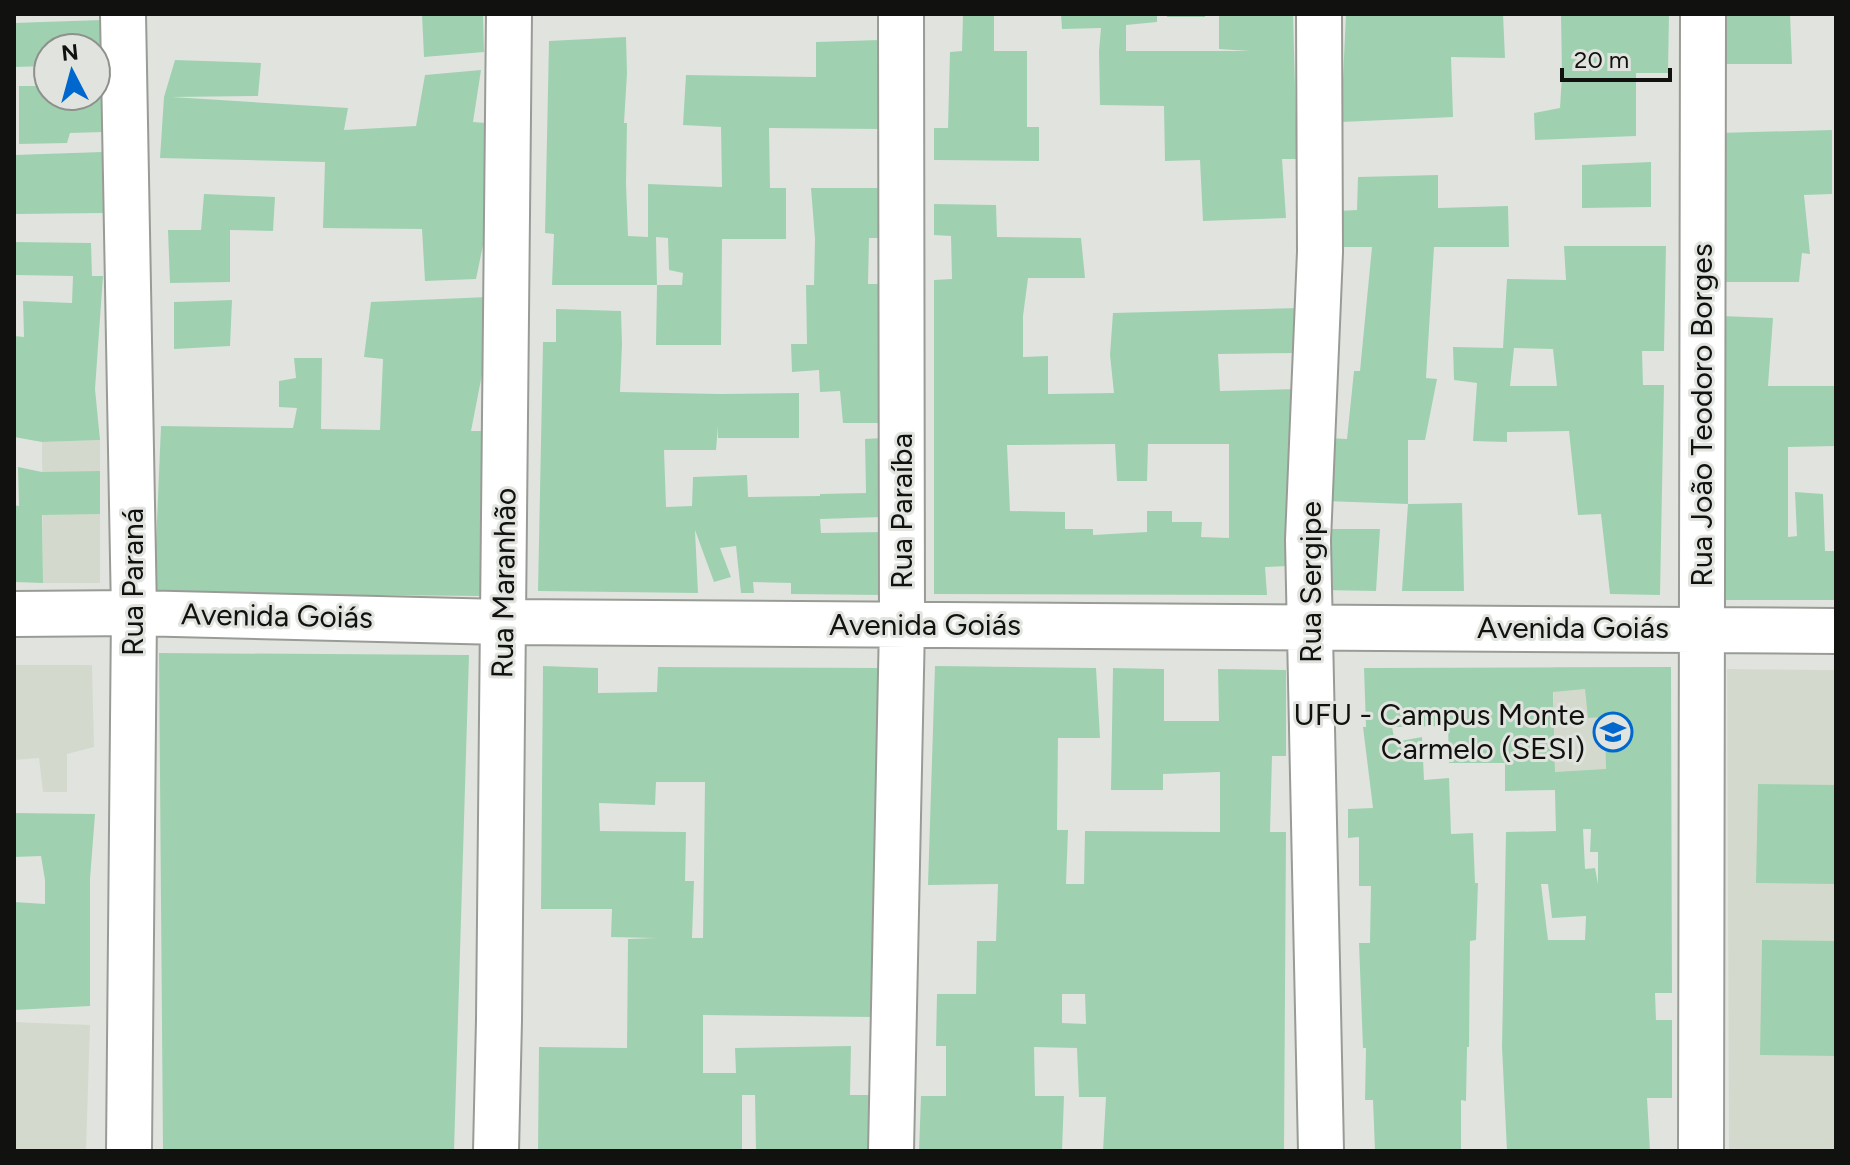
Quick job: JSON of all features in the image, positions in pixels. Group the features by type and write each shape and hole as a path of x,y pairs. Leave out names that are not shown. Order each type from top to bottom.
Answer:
{"street":[{"name":"Rua Paraná","path":"123,14 134,613 129,1151"},
{"name":"Rua Maranhão","path":"496,1151 509,14"},
{"name":"Rua Paraíba","path":"891,1151 902,625 901,14"},
{"name":"Rua Sergipe","path":"1319,14 1320,252 1308,540 1321,1151"},
{"name":"Rua João Teodoro Borges","path":"1701,1151 1703,14"},
{"name":"Avenida Goiás","path":"14,614 134,613 503,622 1836,631"}],"shaded area":[{"path":"100,440 100,583 43,583 42,442"},
{"path":"14,665 92,665 94,747 67,754 67,792 43,792 39,758 14,760"},
{"name":"UFU - Campus Monte Carmelo (SESI)","path":"1553,667 1671,667 1671,827 1556,830"},
{"path":"1727,669 1836,670 1836,1151 1729,1151"},
{"path":"14,1022 90,1025 86,1151 14,1151"}],"building":[{"path":"422,14 483,14 484,52 424,57"},
{"path":"963,14 994,14 994,51 1027,51 1027,127 1039,127 1039,161 934,160 934,128 948,128 950,52 962,51"},
{"path":"1061,14 1157,14 1157,22 1126,25 1126,51 1250,51 1219,49 1219,14 1293,14 1297,159 1282,159 1286,218 1203,221 1200,160 1165,161 1164,106 1100,105 1101,28 1062,29"},
{"path":"1167,14 1205,14 1205,17 1167,17"},
{"path":"1346,14 1503,14 1505,58 1451,57 1453,117 1341,122"},
{"path":"1561,14 1669,14 1668,73 1636,73 1636,136 1535,140 1534,113 1560,108"},
{"path":"1716,14 1790,14 1792,64 1717,64"},
{"path":"102,20 102,32 32,32 32,66 14,67 14,23"},
{"path":"626,37 624,123 627,123 628,236 648,237 648,184 722,187 721,127 683,125 686,75 816,77 816,42 880,40 881,129 769,128 770,188 786,188 786,239 722,239 721,345 656,345 657,285 552,285 554,234 545,233 549,41","holes":["656,237 668,238 669,270 683,273 682,285 657,285"]},
{"path":"175,60 261,63 258,96 172,97 348,108 344,130 416,126 425,75 481,70 473,122 486,123 486,231 476,279 425,281 422,229 323,228 325,162 160,158 164,97"},
{"path":"19,86 32,86 32,112 103,112 103,132 70,133 67,143 19,144"},
{"path":"1832,130 1832,194 1804,195 1810,254 1802,253 1799,282 1721,282 1718,133"},
{"path":"102,152 103,213 14,214 14,155"},
{"path":"1651,162 1651,207 1582,208 1582,165"},
{"path":"1438,175 1438,208 1508,206 1509,247 1434,247 1426,378 1437,379 1425,440 1408,440 1408,504 1325,501 1327,438 1347,439 1354,371 1360,371 1372,247 1335,247 1337,211 1357,210 1358,177"},
{"path":"811,188 881,188 881,238 869,238 868,284 881,284 882,423 843,423 840,391 820,392 819,370 792,372 791,344 807,344 806,285 814,285 815,239"},
{"path":"204,194 275,197 273,231 230,230 230,282 170,283 168,230 201,230"},
{"path":"934,204 996,205 997,237 1081,238 1085,278 1028,278 1023,316 1023,357 1048,356 1048,394 1114,393 1110,355 1113,313 1300,308 1300,353 1218,354 1220,391 1298,389 1289,566 1265,567 1267,595 934,594 934,280 952,279 951,236 934,235","holes":["1115,444 1117,481 1147,481 1148,444 1229,444 1229,538 1201,537 1202,522 1172,522 1172,511 1147,511 1147,532 1093,535 1093,529 1065,529 1065,512 1010,511 1007,445"]},
{"path":"14,242 91,243 92,276 103,276 95,389 100,440 42,442 14,437 14,336 24,337 23,301 72,303 73,276 14,275"},
{"path":"1564,246 1666,246 1664,351 1642,351 1643,385 1664,385 1660,595 1610,594 1601,514 1578,515 1569,431 1507,432 1507,442 1473,441 1477,383 1454,380 1453,347 1503,348 1507,279 1566,280","holes":["1514,348 1553,349 1557,386 1510,386"]},
{"path":"488,297 484,364 471,431 490,431 482,596 154,593 161,426 293,428 297,408 279,407 279,381 296,378 294,358 322,358 321,429 380,430 383,359 364,357 371,302"},
{"path":"232,300 230,346 174,349 174,302"},
{"path":"556,309 621,311 620,392 799,393 799,438 718,438 718,426 716,450 664,450 666,507 692,506 693,477 747,475 748,497 866,493 865,439 882,438 883,517 820,519 821,533 882,532 883,595 791,594 791,583 753,582 754,593 741,593 736,546 720,548 731,577 714,582 695,530 698,593 538,591 543,342 556,342"},
{"path":"1721,316 1773,318 1768,386 1836,386 1836,446 1788,447 1788,537 1797,536 1795,492 1823,494 1825,551 1836,551 1835,600 1726,600"},
{"path":"18,467 42,472 100,471 100,514 42,515 43,583 14,582 14,505 19,506"},
{"path":"1462,503 1464,591 1402,591 1408,504"},
{"path":"1323,529 1380,529 1376,591 1320,590"},
{"path":"159,653 469,655 454,1151 163,1151"},
{"path":"543,666 598,668 598,693 657,692 658,667 884,668 874,1017 703,1015 703,1073 736,1073 735,1048 851,1046 850,1095 871,1095 870,1151 756,1151 755,1095 742,1095 742,1151 538,1151 539,1047 627,1048 628,939 656,938 611,937 612,909 541,909","holes":["656,782 705,782 703,938 692,938 694,881 685,881 686,832 600,831 599,803 655,805"]},
{"path":"935,666 1096,668 1100,738 1058,738 1057,830 1068,830 1066,884 1084,884 1085,831 1220,832 1220,772 1163,774 1163,790 1111,790 1113,668 1164,669 1164,721 1219,721 1218,669 1286,670 1286,756 1272,756 1270,832 1286,832 1284,1151 1103,1151 1106,1097 1079,1097 1077,1048 1034,1047 1035,1096 1064,1096 1062,1151 919,1151 921,1096 946,1096 946,1046 936,1046 937,994 976,994 977,941 996,941 998,884 928,885","holes":["1062,994 1085,994 1086,1024 1062,1023"]},
{"path":"1671,667 1672,993 1655,993 1656,1020 1672,1020 1672,1098 1647,1098 1650,1151 1507,1151 1502,1047 1506,832 1556,831 1555,790 1505,791 1505,763 1449,763 1448,726 1392,727 1395,742 1422,737 1424,780 1449,778 1451,834 1473,833 1475,883 1478,883 1476,940 1470,941 1469,1047 1466,1101 1461,1100 1461,1151 1375,1151 1373,1100 1365,1100 1366,1048 1363,1048 1359,943 1370,943 1371,886 1359,886 1359,837 1348,838 1348,809 1373,808 1363,727 1366,727 1364,668","holes":["1585,689 1588,718 1605,717 1606,769 1555,772 1553,692","1583,829 1591,829 1590,852 1598,852 1598,884 1595,868 1585,869","1541,884 1548,884 1552,918 1586,916 1585,940 1548,940"]},
{"path":"1758,784 1836,785 1836,884 1756,883"},
{"path":"14,813 95,814 90,879 90,1006 14,1010 14,902 45,904 45,880 41,856 14,857"},
{"path":"1762,940 1836,941 1836,1056 1760,1055"}],"place":[{"name":"UFU - Campus Monte Carmelo (SESI)","path":"1613,732"}]}
